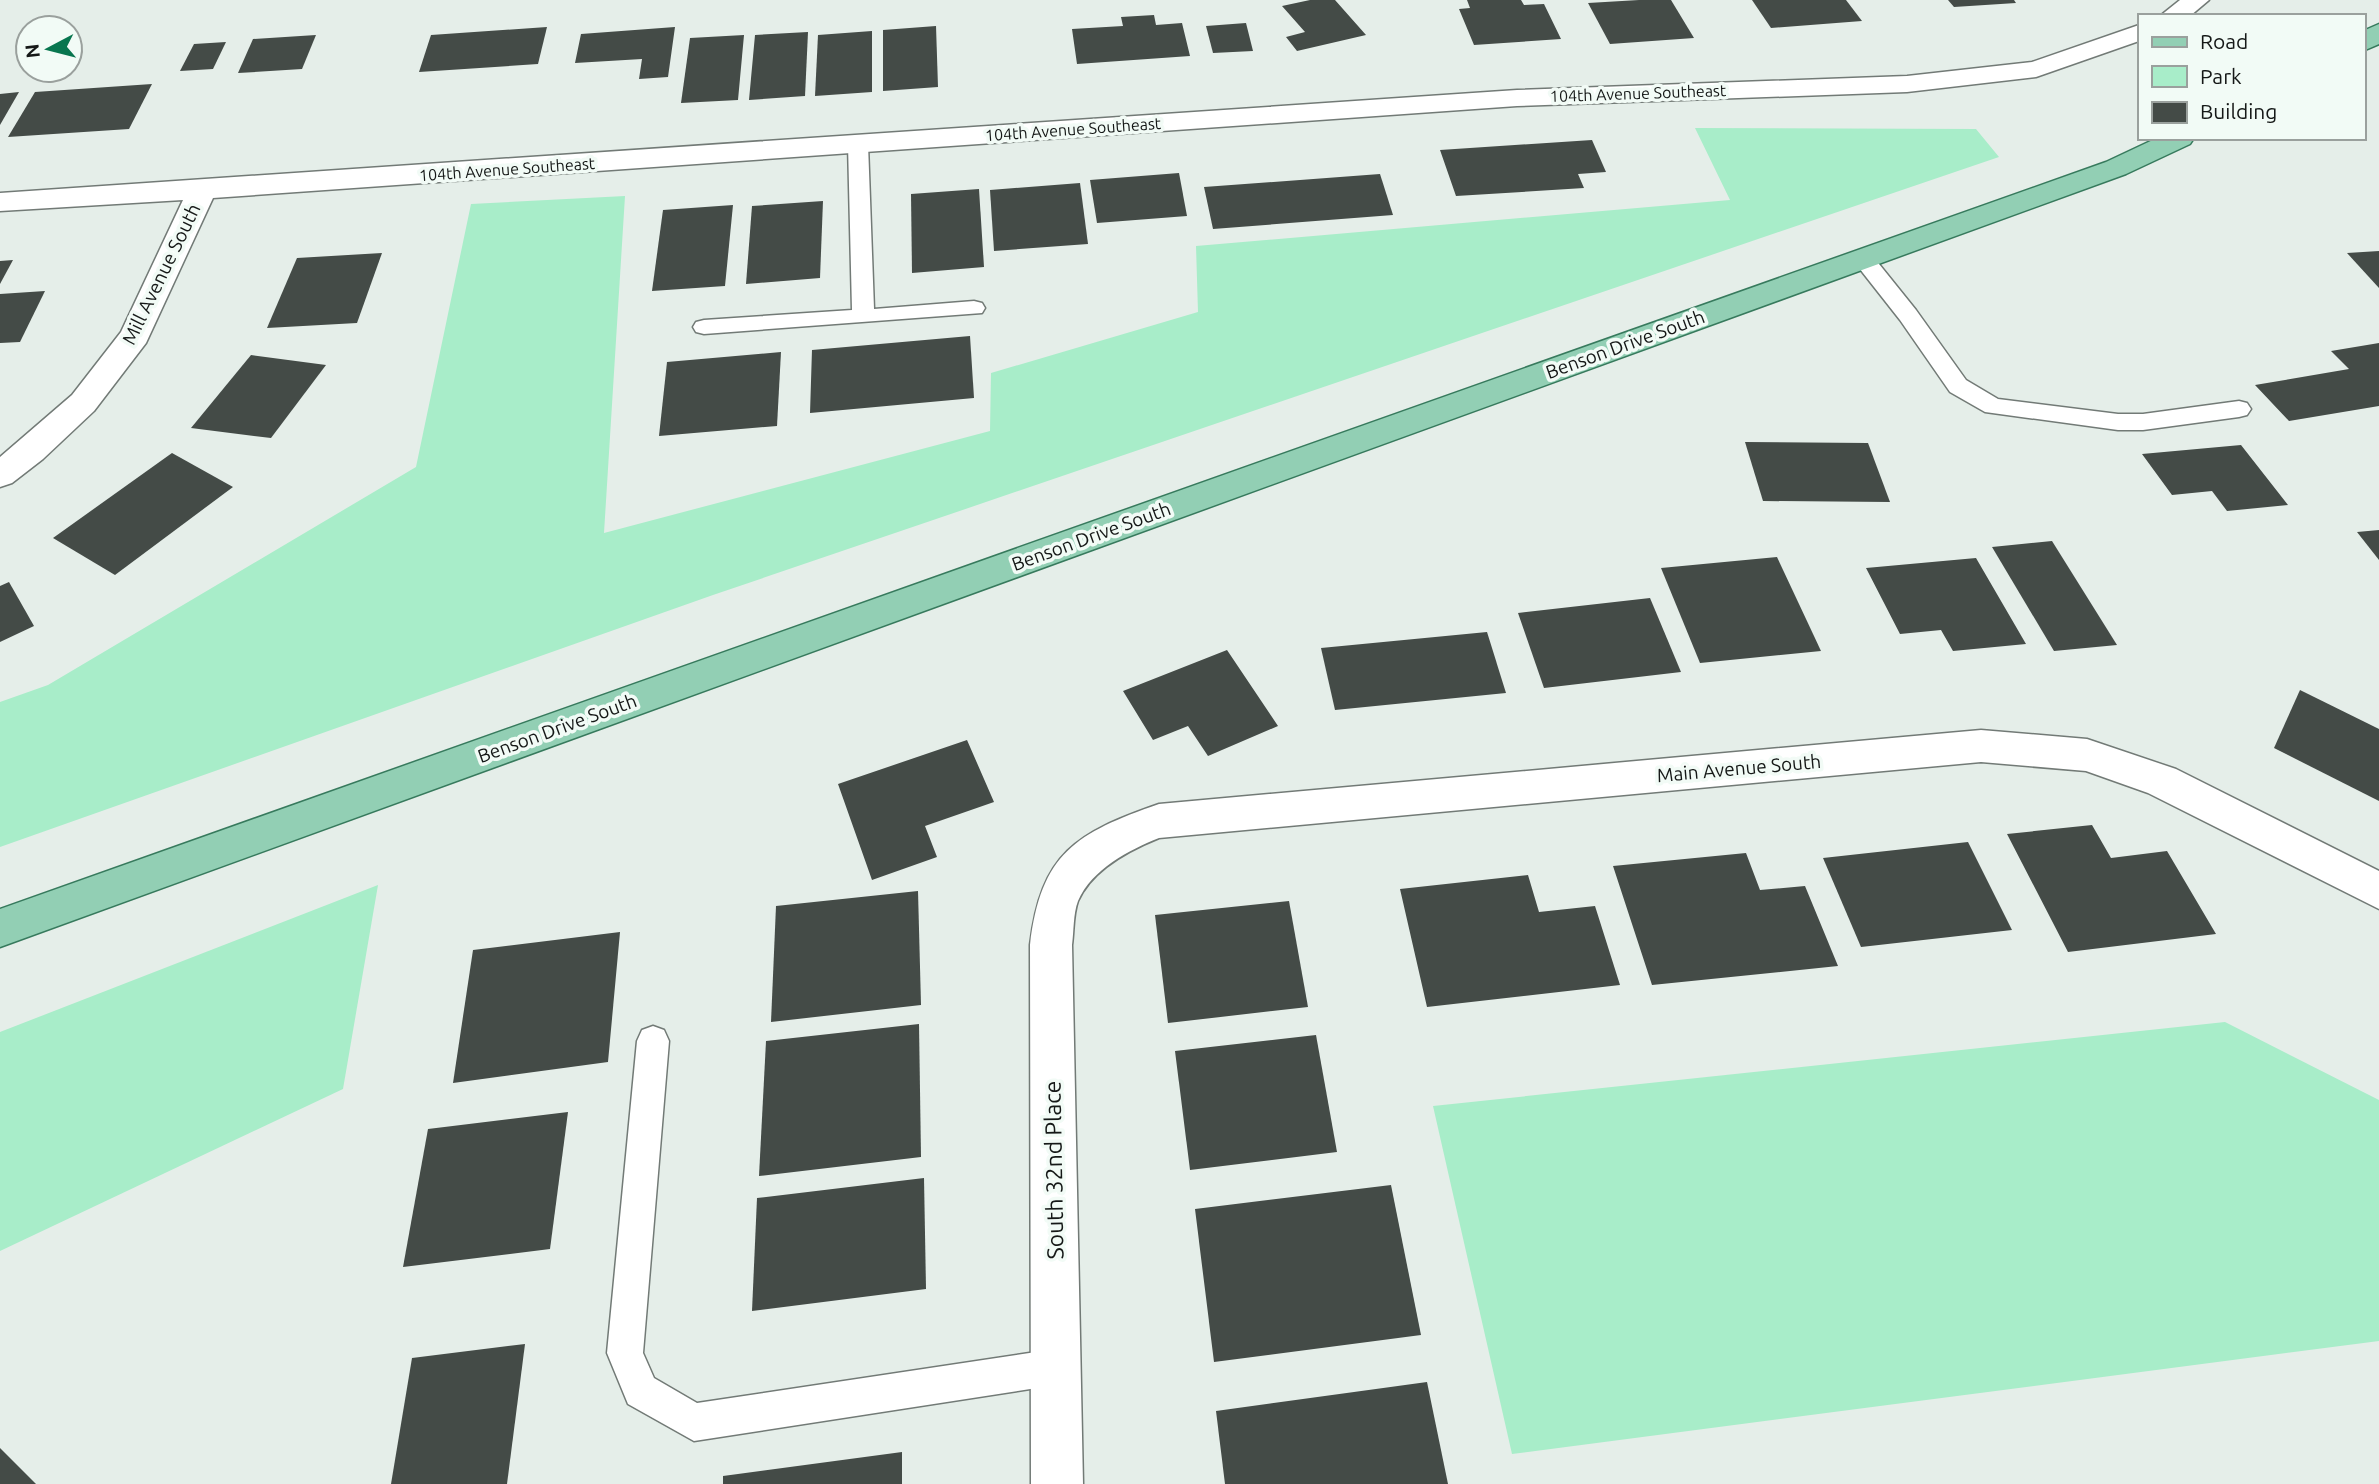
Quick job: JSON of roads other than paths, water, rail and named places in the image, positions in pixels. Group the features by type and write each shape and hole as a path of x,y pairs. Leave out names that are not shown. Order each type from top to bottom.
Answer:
{"main road":[{"name":"Benson Drive South","path":"0,928 2116,168 2176,140"}],"street":[{"path":"2175,14 2197,0"},
{"name":"104th Avenue Southeast","path":"0,202 1517,97 1907,84 2036,69 2138,33"},
{"name":"Mill Avenue South","path":"0,475 31,451 83,403 135,336 202,190"},
{"name":"Main Avenue South","path":"1081,863 1119,834 1159,821 1981,746 2087,755 2162,781 2379,891"},
{"name":"South 32nd Place","path":"1057,1484 1051,945 1058,898 1081,863"}],"lane":[{"path":"858,144 863,317"},
{"path":"1863,259 1908,315 1958,386 1993,407 2118,422 2143,422 2239,409"},
{"path":"704,327 974,308"},
{"path":"653,1041 625,1353 641,1391 694,1422 1056,1367"}]}
